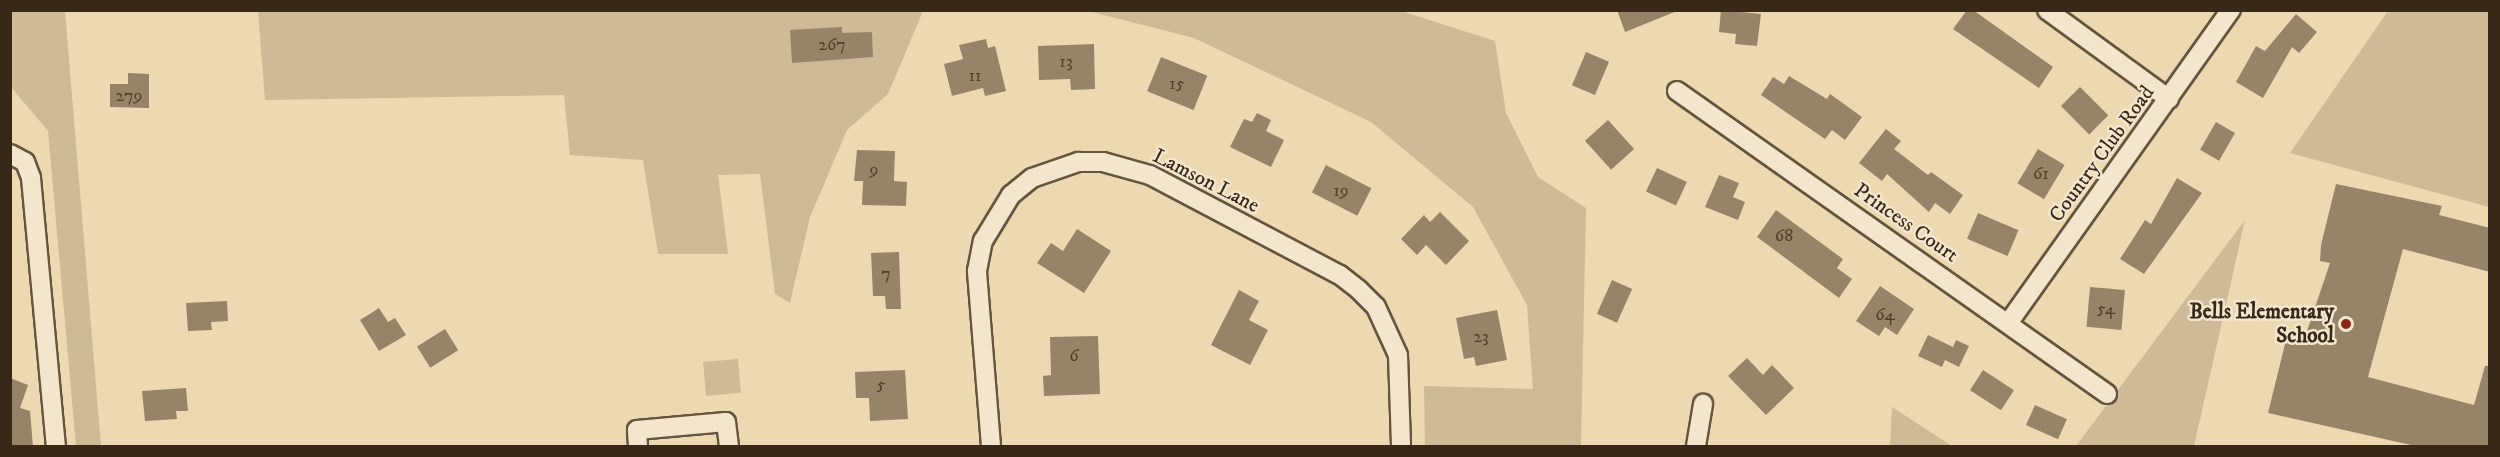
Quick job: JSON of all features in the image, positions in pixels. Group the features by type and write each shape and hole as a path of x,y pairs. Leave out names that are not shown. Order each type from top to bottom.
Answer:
{"street":[{"path":"2047,10 2169,99"},
{"name":"Country Club Road","path":"2009,322 2231,10"},
{"name":"Princess Court","path":"1677,91 2009,322 2108,394"},
{"path":"10,154 25,162 31,178 56,447"},
{"name":"Lamson Lane","path":"991,447 977,280 983,241 1011,195 1032,178 1053,168 1095,162 1150,175 1340,275 1359,290 1380,314 1398,355 1401,447"},
{"path":"1696,447 1703,404"},
{"path":"638,447 637,430 726,422 729,447"}],"shaded area":[{"path":"10,11 65,11 101,446 76,446 48,131 11,87"},
{"path":"258,11 923,11 888,94 847,130 810,217 790,303 775,294 760,174 718,175 728,254 658,254 643,160 570,155 564,95 265,100"},
{"path":"1088,11 1401,11 1495,41 1506,113 1538,177 1586,208 1581,446 1425,446 1424,386 1533,389 1527,305 1473,207 1371,122 1194,38"},
{"path":"2388,11 2489,11 2489,207 2290,153"},
{"path":"2245,220 2194,446 2076,446"},
{"path":"738,359 741,393 706,396 703,362"},
{"path":"1892,407 1952,446 1890,446"}],"building":[{"path":"1617,10 1676,10 1677,11 1625,32"},
{"path":"1721,10 1761,14 1757,46 1735,44 1736,34 1719,32"},
{"path":"1967,10 1973,10 2053,67 2039,88 1953,29"},
{"path":"2296,14 2317,32 2299,53 2292,47 2263,98 2236,82 2256,46 2265,51"},
{"path":"842,27 842,33 872,32 873,57 792,63 790,30"},
{"path":"986,39 988,48 995,46 1006,91 985,96 983,88 952,96 944,64 963,59 959,45"},
{"path":"1094,44 1095,89 1071,90 1070,79 1039,80 1038,46"},
{"path":"1586,52 1609,62 1595,95 1572,85"},
{"path":"1161,57 1207,76 1193,110 1147,91"},
{"path":"128,73 149,74 149,108 110,107 110,84 128,84"},
{"path":"1789,76 1827,99 1830,94 1862,117 1845,140 1832,130 1825,139 1761,95 1773,77 1784,84"},
{"path":"2080,87 2108,115 2089,134 2061,106"},
{"path":"1257,113 1271,120 1266,131 1284,140 1271,167 1230,147 1244,119 1252,122"},
{"path":"1608,120 1634,149 1611,170 1585,141"},
{"path":"2216,122 2235,133 2219,161 2200,150"},
{"path":"1886,129 1901,141 1894,149 1928,175 1931,172 1963,195 1950,214 1935,203 1929,212 1887,174 1882,181 1859,163"},
{"path":"2038,149 2065,165 2044,199 2017,183"},
{"path":"857,150 895,151 894,181 907,182 906,206 862,205 863,181 854,181"},
{"path":"1326,165 1371,188 1357,216 1312,193"},
{"path":"1657,168 1687,182 1676,206 1646,192"},
{"path":"1719,175 1739,183 1733,197 1745,202 1738,220 1705,207"},
{"path":"2177,178 2202,193 2144,274 2120,259 2145,220 2151,224"},
{"name":"Bells Elementary School","path":"2336,184 2442,206 2439,215 2490,228 2490,272 2403,249 2368,377 2474,405 2485,366 2490,366 2490,447 2420,447 2268,413 2287,336 2304,340 2330,263 2320,261 2321,245"},
{"path":"1776,210 1843,259 1837,268 1852,279 1839,298 1757,237"},
{"path":"1440,212 1469,241 1446,265 1426,245 1417,255 1401,239 1424,215 1430,222"},
{"path":"1978,213 2019,230 2008,256 1967,239"},
{"path":"1077,229 1111,251 1084,293 1037,263 1051,243 1063,251"},
{"path":"899,252 901,309 886,309 885,296 873,296 871,253"},
{"path":"1612,280 1632,289 1617,323 1597,314"},
{"path":"1880,286 1914,309 1897,335 1885,327 1879,336 1856,321"},
{"path":"2090,287 2125,290 2121,330 2087,327"},
{"path":"1239,290 1259,301 1249,320 1268,330 1250,365 1211,345"},
{"path":"227,301 228,321 211,322 212,330 188,331 186,303"},
{"path":"379,308 388,322 395,318 406,335 379,351 360,320"},
{"path":"1497,310 1507,360 1476,366 1474,357 1464,359 1456,318"},
{"path":"445,329 458,350 430,368 417,346"},
{"path":"1928,335 1953,347 1956,340 1969,346 1959,367 1945,360 1942,367 1918,356"},
{"path":"1098,336 1100,394 1044,396 1043,376 1051,375 1050,337"},
{"path":"1747,358 1763,375 1772,365 1794,388 1766,415 1728,376"},
{"path":"905,370 908,419 870,421 869,398 856,398 855,372"},
{"path":"1983,370 2014,390 2001,410 1970,390"},
{"path":"10,378 28,385 20,408 30,411 33,447 10,447"},
{"path":"186,388 188,411 176,411 177,419 145,421 142,391"},
{"path":"2035,405 2067,419 2058,439 2026,425"}],"place":[{"name":"Bells Elementary School","path":"2346,324"}]}
